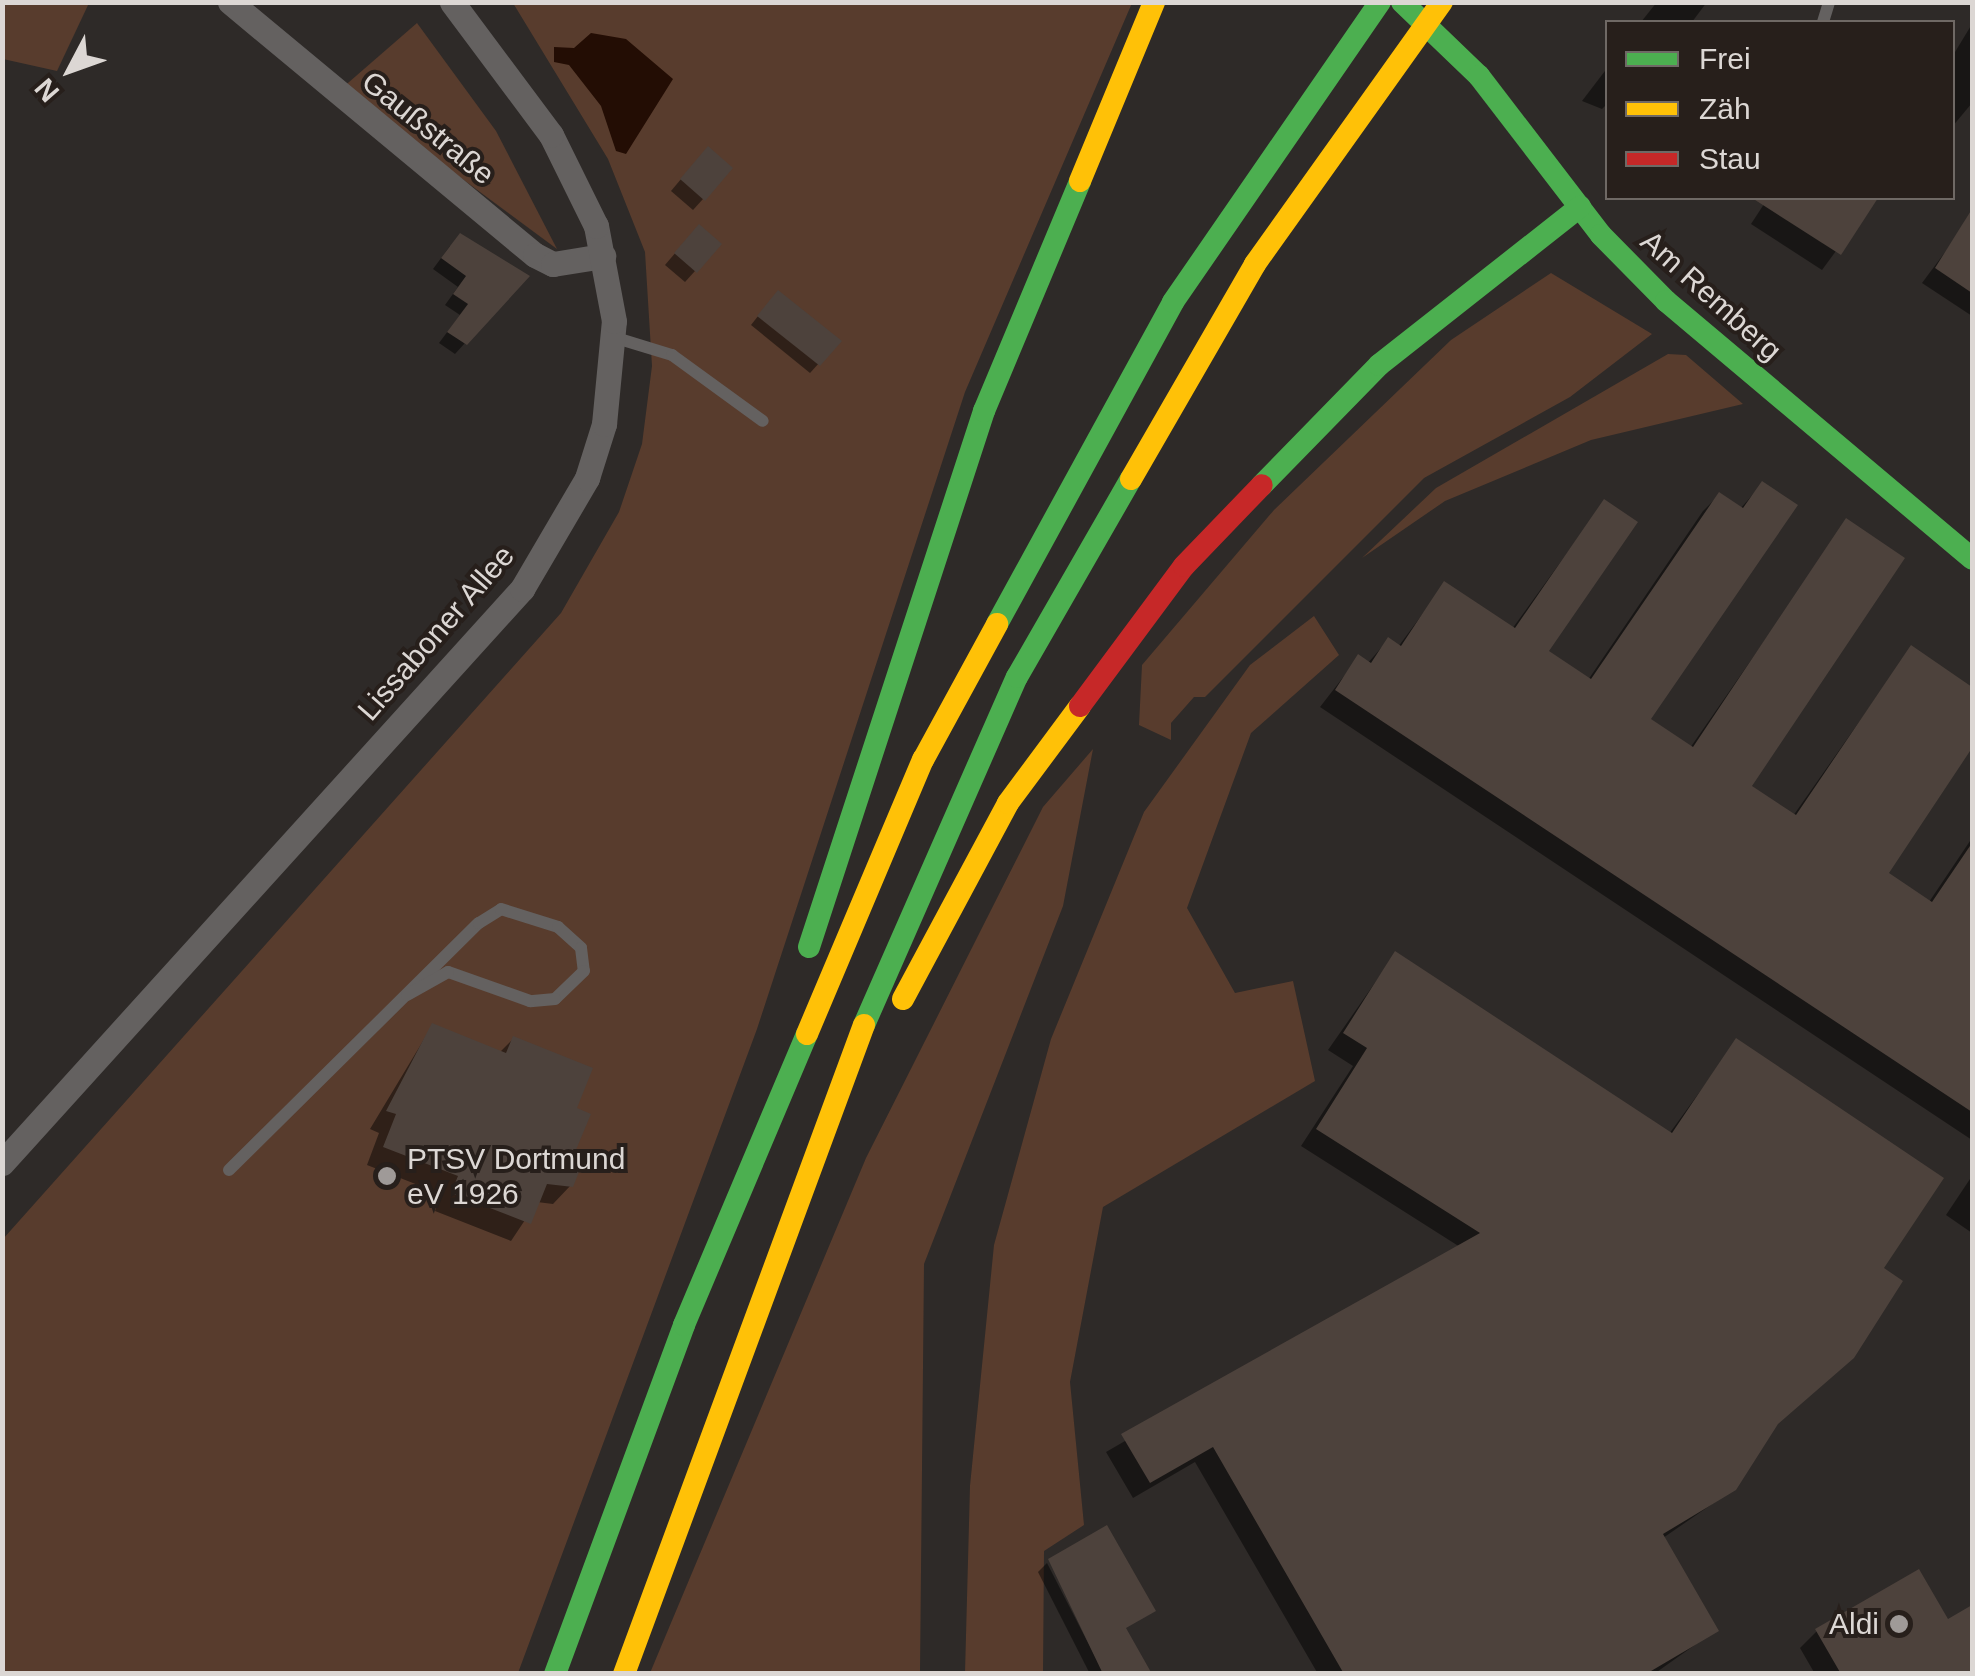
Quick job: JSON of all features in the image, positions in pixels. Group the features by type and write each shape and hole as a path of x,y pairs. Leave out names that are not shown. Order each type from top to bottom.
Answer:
{"main road":[{"path":"798,979 984,410 1154,2"},
{"path":"555,1674 684,1324 851,922 1003,601 1173,302 1328,72 1380,2"},
{"name":"Am Remberg","path":"1402,2 1480,76 1580,207 1666,301 1972,559"},
{"path":"624,1674 897,938 1018,677 1136,460 1368,101 1442,2"},
{"path":"794,1217 960,886 1121,643 1250,491 1366,378 1580,207"},
{"path":"684,1324 725,1174 785,1016"}],"street":[{"name":"Gaußstraße","path":"230,2 535,255 553,264 603,256"},
{"name":"Lissaboner Allee","path":"2,1162 548,554 604,424 613,337 603,256 552,135 452,2"}],"lane":[{"path":"613,337 672,356 763,422"},
{"path":"229,1170 407,996 501,909 558,927 581,948 584,971 555,999 530,1002 448,972 407,996"}],"shaded area":[{"path":"2,3 89,3 57,71 3,59"},
{"path":"513,3 1132,3 965,392 757,1029 518,1673 3,1674 3,1239 561,613 619,512 642,444 652,366 645,252 608,159"},
{"path":"417,23 496,131 557,249 341,89"},
{"path":"591,33 626,39 673,79 626,154 616,151 601,106 569,65 554,62 554,47 574,48"},
{"path":"1551,273 1652,334 1570,397 1424,478 1205,697 1194,697 1171,723 1171,740 1139,725 1142,665 1274,510 1451,340"},
{"path":"1668,354 1686,355 1743,404 1591,440 1445,501 1362,558 1436,488"},
{"path":"1314,616 1339,655 1251,733 1187,908 1235,993 1293,981 1315,1081 1103,1207 1070,1382 1084,1525 1044,1551 1043,1673 965,1673 970,1486 994,1245 1051,1039 1144,812 1250,665"},
{"path":"1093,749 1063,906 924,1264 920,1673 650,1673 866,1158 1043,807"}],"building":[{"path":"708,146 733,168 705,201 680,179"},
{"path":"1755,200 1877,200 1841,255"},
{"path":"1972,209 1972,293 1935,268"},
{"path":"699,224 722,244 697,273 674,253"},
{"path":"460,233 530,276 467,345 447,332 468,304 453,294 466,276 441,258"},
{"path":"778,290 842,341 820,366 757,316"},
{"path":"1762,481 1798,505 1651,719 1693,747 1846,518 1905,558 1752,786 1796,815 1911,645 1972,687 1972,748 1889,873 1932,902 1972,843 1972,1112 1335,690 1358,654 1371,663 1388,637 1401,646 1444,581 1515,628 1604,499 1638,522 1549,651 1591,679 1719,492 1743,508"},
{"path":"1395,951 1672,1133 1736,1038 1944,1178 1884,1268 1903,1281 1854,1358 1778,1424 1736,1490 1663,1534 1719,1631 1646,1674 1344,1674 1213,1447 1150,1483 1121,1434 1480,1233 1316,1129 1367,1048 1343,1033"},
{"path":"432,1023 506,1053 513,1036 593,1068 577,1108 591,1114 573,1157 583,1162 573,1187 547,1184 531,1224 451,1193 458,1176 383,1147 396,1114 386,1111"},
{"path":"1107,1525 1156,1611 1126,1628 1152,1674 1103,1674 1048,1559"},
{"name":"Aldi","path":"1919,1569 1948,1619 1972,1605 1972,1674 1841,1674 1815,1629"}],"traffic: fast":[{"path":"997,624 1173,302 1380,2"},
{"path":"1402,2 1479,76 1601,235 1666,301 1972,559"},
{"path":"809,947 984,411 1080,181"},
{"path":"1262,485 1379,365 1580,207"},
{"path":"864,1025 1017,677 1131,479"},
{"path":"555,1674 684,1325 807,1034"}],"traffic: slow":[{"path":"1080,181 1154,2"},
{"path":"1131,479 1255,264 1442,2"},
{"path":"807,1034 923,760 997,624"},
{"path":"903,999 1008,803 1080,706"},
{"path":"624,1674 864,1025"}],"traffic: jam":[{"path":"1080,706 1184,566 1262,485"}],"place":[{"name":"PTSV Dortmund eV 1926","path":"387,1176"},
{"name":"Aldi","path":"1899,1624"}]}
